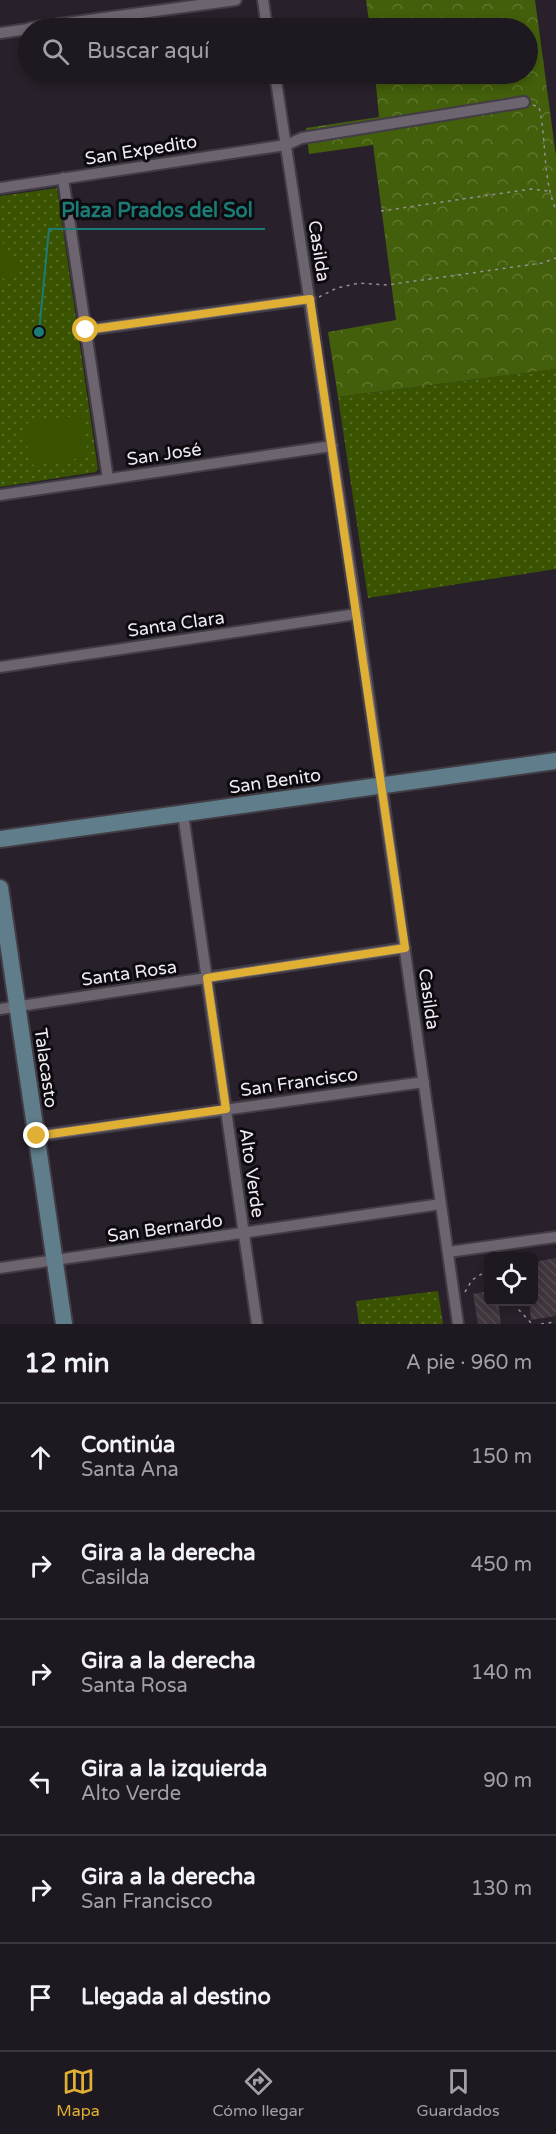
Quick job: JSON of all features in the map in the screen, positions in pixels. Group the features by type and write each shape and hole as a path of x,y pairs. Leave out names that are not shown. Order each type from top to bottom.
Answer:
{"street":[{"path":"108,18 236,0"},
{"path":"263,0 266,18"},
{"path":"0,33 18,31"},
{"name":"Casilda","path":"277,84 357,614 458,1324"},
{"name":"San Expedito","path":"0,188 286,145 302,138 524,102"},
{"path":"63,178 108,479"},
{"path":"86,330 310,299"},
{"name":"San José","path":"0,495 332,446"},
{"name":"Santa Clara","path":"0,667 357,614"},
{"name":"San Benito","path":"0,839 556,761"},
{"name":"Alto Verde","path":"183,813 257,1324"},
{"name":"Talacasto","path":"0,888 64,1324"},
{"name":"Santa Rosa","path":"0,1009 405,948"},
{"name":"San Francisco","path":"37,1136 424,1082"},
{"name":"San Bernardo","path":"0,1268 441,1204"},
{"path":"448,1252 556,1237"}],"path":[{"path":"524,102 538,107 543,126 548,191 556,210"},
{"path":"381,211 531,189 548,191"},
{"path":"323,296 337,288 359,283 387,285 542,263 556,258"},
{"path":"454,1299 467,1292 472,1280 484,1273"},
{"path":"519,1306 519,1310 532,1324"},
{"path":"541,1324 556,1322"}],"green space":[{"path":"366,0 535,0 537,18 369,18"},
{"path":"538,22 556,156 556,369 338,397 328,332 396,320 373,145 309,154 306,128 379,117 376,84 538,84"},
{"path":"57,188 98,469 96,472 0,487 0,196"},
{"path":"2,242 21,266 0,281 0,243"},
{"path":"556,369 556,569 368,598 338,397"},
{"path":"82,415 88,457 30,465 24,424"},
{"path":"438,1291 443,1324 359,1324 356,1301"}],"building":[{"path":"556,1258 556,1316 531,1320 529,1306 538,1306 538,1261"},
{"path":"484,1292 484,1306 499,1306 501,1324 478,1324 473,1294"}],"place":[{"name":"Plaza Prados del Sol","path":"39,332"}],"route":[{"path":"37,1136 226,1109 207,978 405,948 310,299 86,330"}]}
